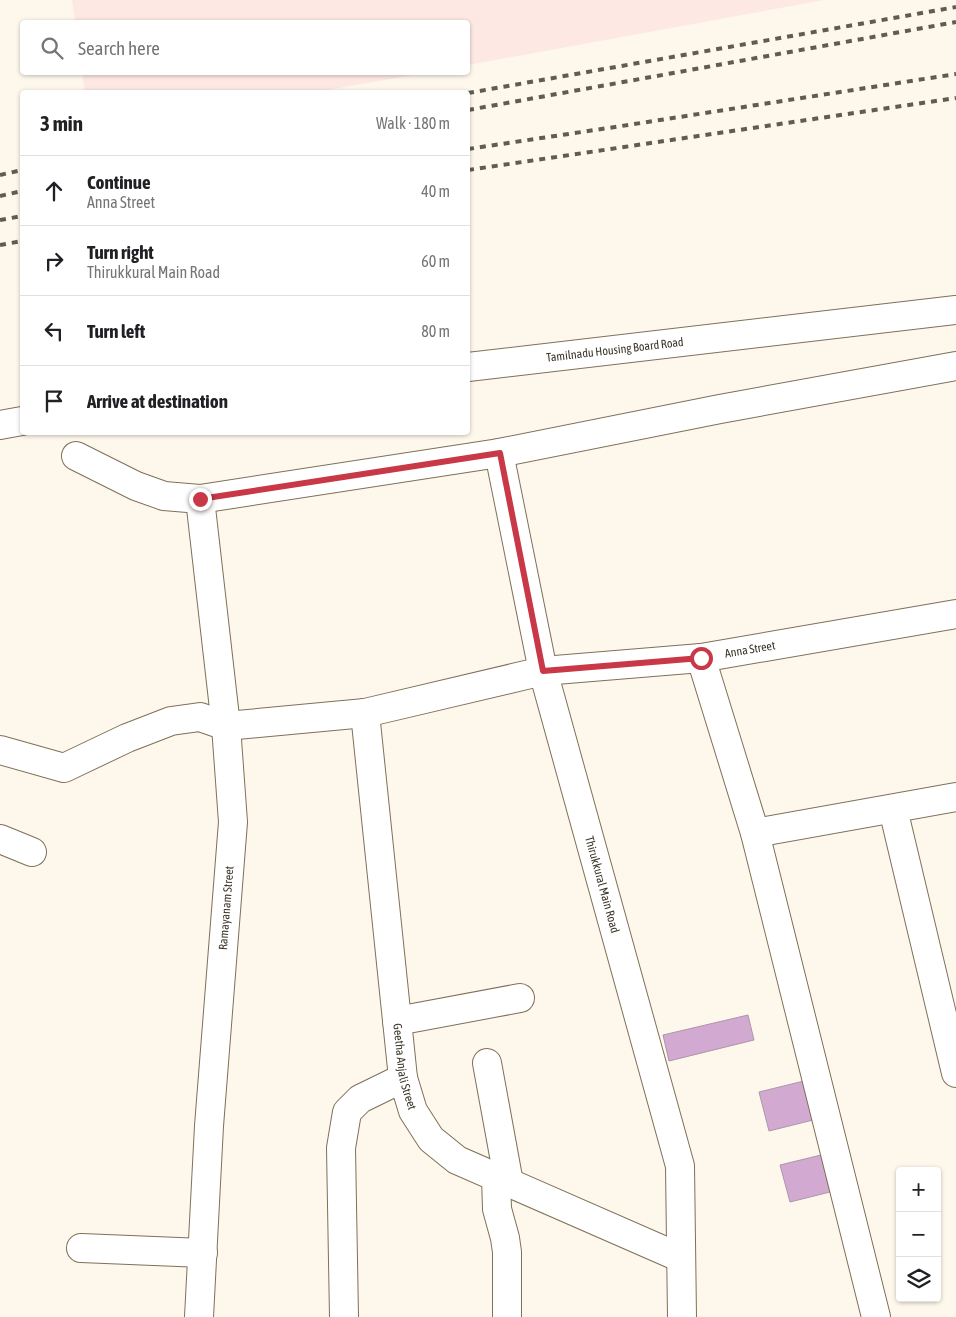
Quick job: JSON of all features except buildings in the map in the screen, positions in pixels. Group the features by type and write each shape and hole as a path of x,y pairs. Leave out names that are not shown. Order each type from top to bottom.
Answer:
{"street":[{"name":"Tamilnadu Housing Board Road","path":"470,367 956,310"},
{"path":"76,456 136,486 164,496 200,499 500,453 730,407 956,366"},
{"path":"0,425 20,421"},
{"name":"Thirukkural Main Road","path":"500,453 543,671 680,1166 682,1317"},
{"name":"Ramayanam Street","path":"199,1317 209,1126 232,822 226,726 200,499"},
{"name":"Anna Street","path":"226,726 365,713 543,671 701,658 956,614"},
{"path":"701,658 755,833 876,1317"},
{"name":"Geetha Anjali Street","path":"365,713 403,1078 413,1111 431,1139 457,1160 681,1258"},
{"path":"0,750 64,768 127,738 171,722 200,717 226,726"},
{"path":"755,833 956,797"},
{"path":"893,809 956,1073"},
{"path":"0,839 32,852"},
{"path":"397,1022 520,998"},
{"path":"487,1062 502,1180 497,1209 507,1252 507,1317"},
{"path":"344,1317 341,1148 347,1112 360,1099 403,1078"},
{"path":"82,1248 203,1254"}],"shaded area":[{"path":"72,0 824,0 470,65 470,20 75,20"},
{"path":"82,75 413,75 327,90 85,90"}],"railway":[{"path":"470,93 956,7"},
{"path":"470,110 956,22"},
{"path":"470,149 956,74"},
{"path":"470,170 956,98"},
{"path":"0,175 20,170"},
{"path":"0,196 20,191"},
{"path":"0,220 20,216"},
{"path":"0,245 20,241"}],"route":[{"path":"200,499 500,453 543,671 701,658"}]}
